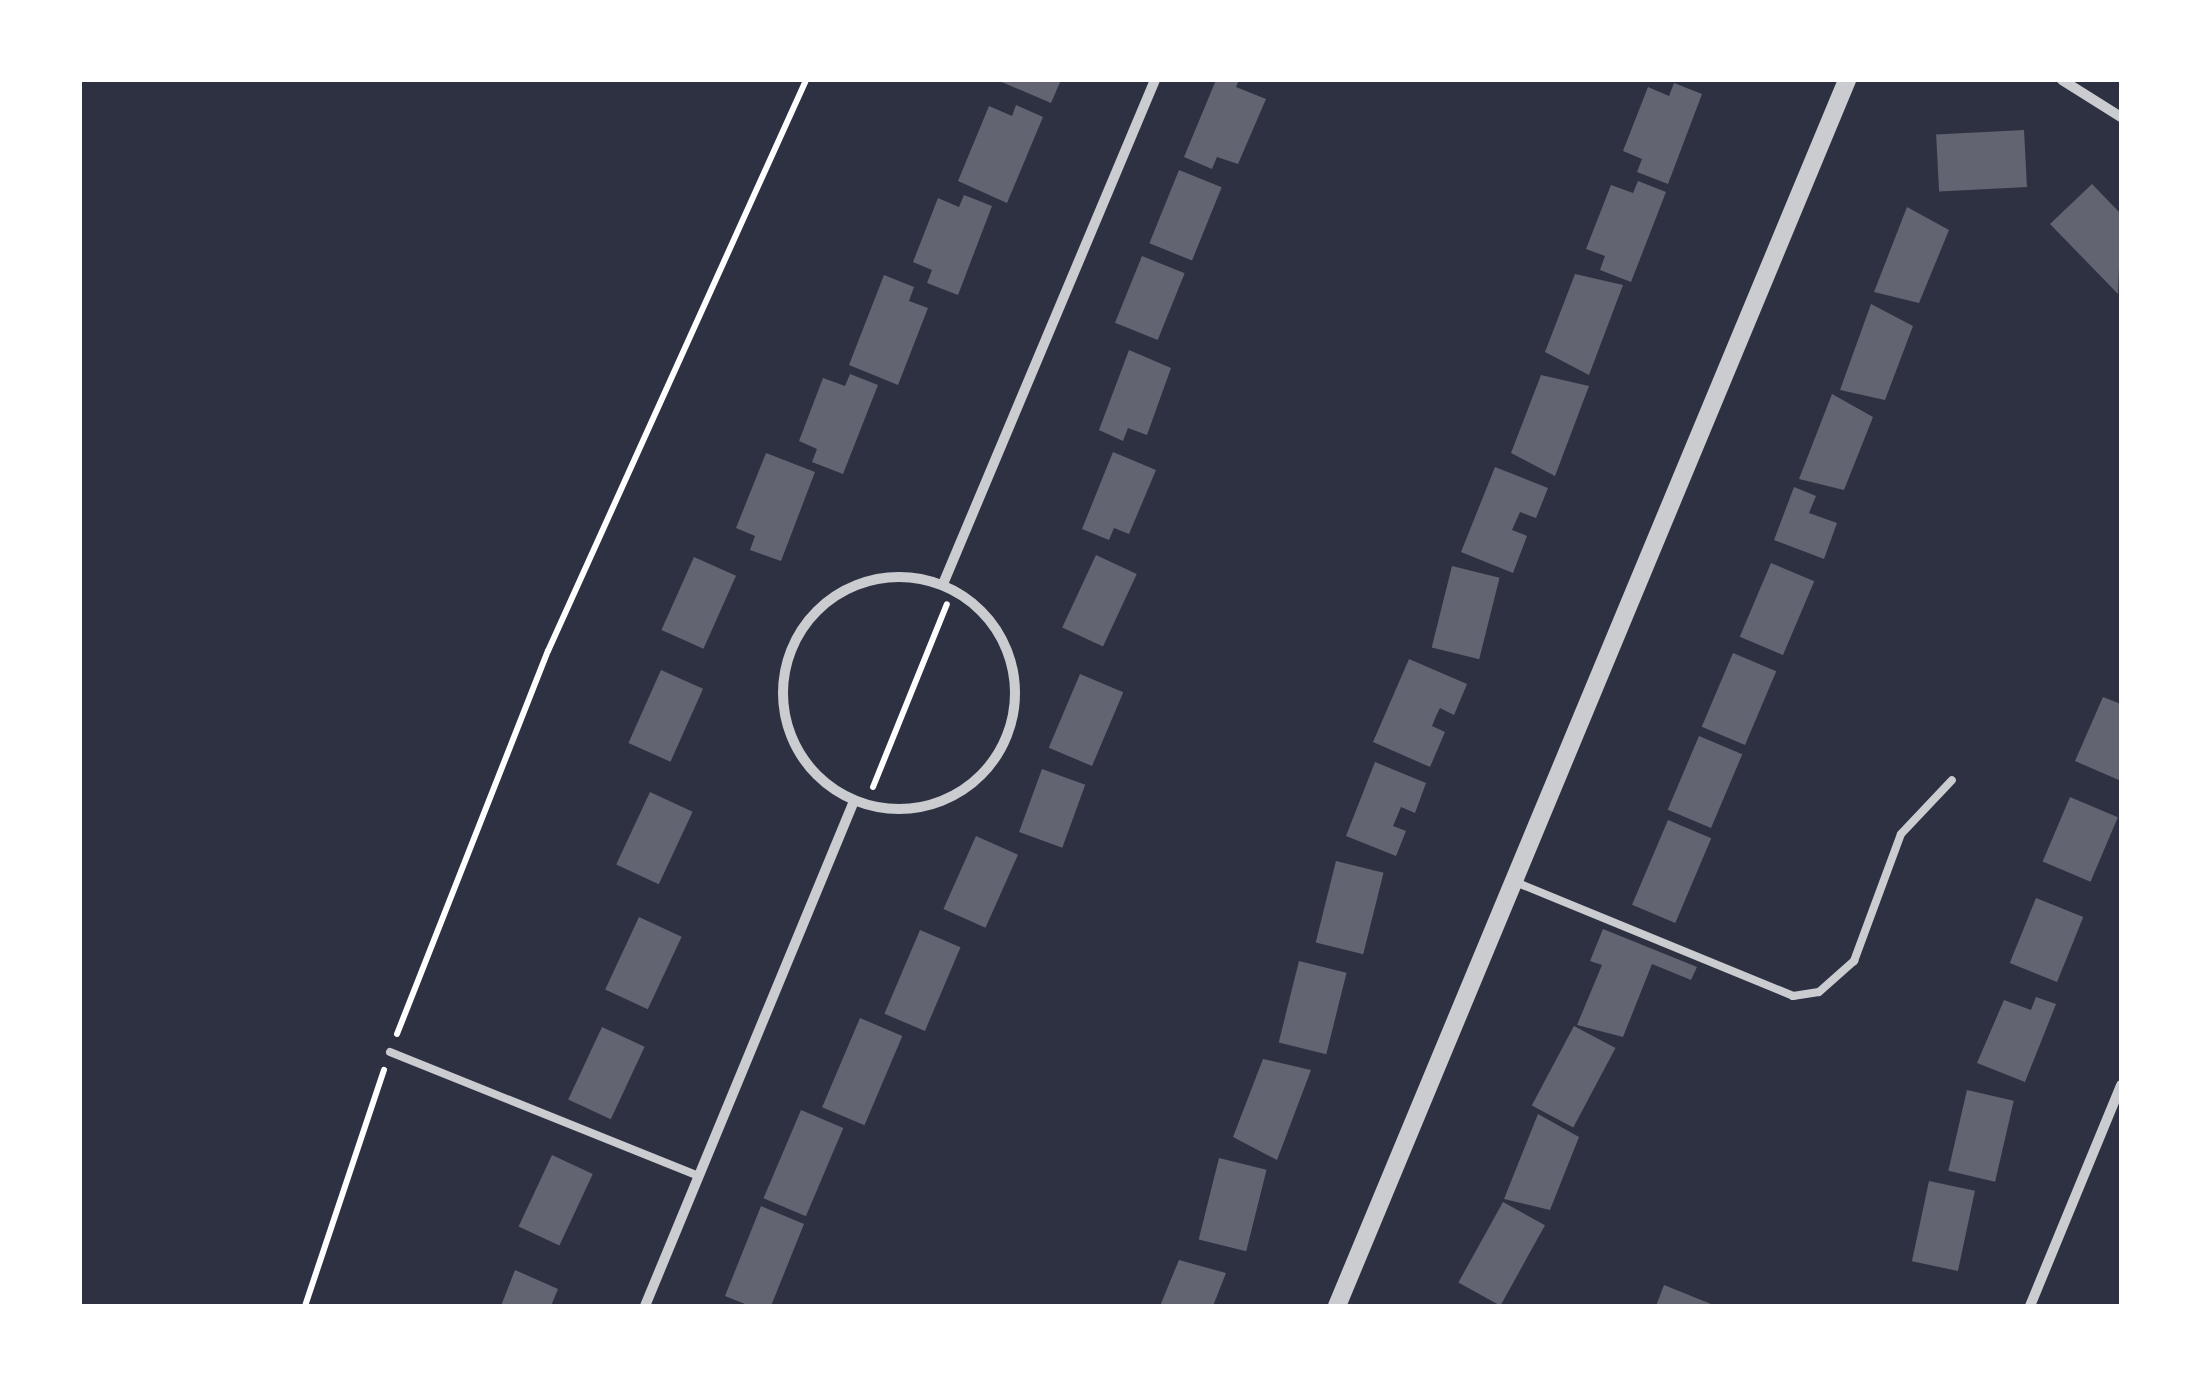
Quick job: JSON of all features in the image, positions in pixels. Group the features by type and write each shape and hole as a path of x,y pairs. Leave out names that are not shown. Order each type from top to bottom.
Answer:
{"street":[{"path":"948,586 1155,80"},
{"path":"1341,1305 1847,80"},
{"path":"2062,80 2121,117"},
{"path":"890,576 948,586 987,615 1012,662 1016,701 1006,740 967,788 940,803 896,810 860,803 813,773 793,741 784,712 784,671 800,630 823,604 858,583 890,576"},
{"path":"644,1306 860,803"},
{"path":"2030,1306 2121,1084"}],"lane":[{"path":"1513,882 1793,996 1819,992 1854,961 1902,834 1952,780"},
{"path":"390,1052 698,1176"}],"path":[{"path":"305,1306 390,1052 548,651 806,80"},
{"path":"860,803 948,586"}],"building":[{"path":"997,80 1061,80 1051,103"},
{"path":"1216,80 1239,80 1236,87 1266,99 1238,164 1217,157 1212,169 1184,157"},
{"path":"1674,83 1702,94 1668,184 1637,172 1642,159 1623,151 1648,87 1669,96"},
{"path":"1016,105 1043,117 1007,203 958,181 989,106 1012,116"},
{"path":"2024,130 2027,187 1939,192 1936,135"},
{"path":"1179,170 1222,187 1192,260 1149,243"},
{"path":"1638,181 1666,192 1631,282 1600,270 1605,256 1586,249 1611,185 1633,193"},
{"path":"2092,184 2121,214 2118,294 2050,224"},
{"path":"964,195 992,206 958,295 927,283 932,270 913,262 938,198 959,207"},
{"path":"1907,207 1949,230 1919,303 1874,292"},
{"path":"1142,256 1185,273 1158,340 1115,323"},
{"path":"1575,274 1623,285 1589,375 1545,352"},
{"path":"884,275 914,287 909,301 928,308 898,385 849,365"},
{"path":"1871,304 1913,326 1885,400 1840,390"},
{"path":"1129,350 1171,368 1147,435 1128,428 1123,441 1099,430"},
{"path":"850,374 878,385 843,474 812,462 817,449 799,441 823,378 845,386"},
{"path":"1541,375 1589,386 1555,476 1511,453"},
{"path":"1832,394 1873,417 1844,490 1799,479"},
{"path":"1113,452 1156,470 1129,534 1114,528 1109,540 1082,529"},
{"path":"766,453 815,472 781,561 750,550 755,536 736,528"},
{"path":"1495,467 1548,488 1536,518 1520,512 1512,530 1527,536 1513,573 1461,552"},
{"path":"1794,487 1816,496 1809,513 1837,523 1824,559 1774,540"},
{"path":"1096,555 1137,574 1103,647 1062,628"},
{"path":"694,557 736,576 703,649 661,630"},
{"path":"1771,563 1814,581 1783,655 1740,637"},
{"path":"1452,566 1500,578 1479,659 1432,648"},
{"path":"1733,653 1776,671 1745,745 1702,727"},
{"path":"1409,659 1467,684 1454,715 1440,708 1436,716 1432,726 1445,732 1430,767 1373,742"},
{"path":"661,670 703,689 670,762 628,743"},
{"path":"1080,674 1123,692 1092,766 1049,748"},
{"path":"2103,697 2121,704 2121,781 2075,761"},
{"path":"1699,736 1742,754 1711,828 1668,810"},
{"path":"1375,762 1426,783 1415,813 1401,807 1393,826 1406,831 1396,856 1346,836"},
{"path":"1042,769 1085,785 1062,848 1019,832"},
{"path":"650,792 693,812 659,884 616,865"},
{"path":"2070,797 2118,817 2091,882 2043,861"},
{"path":"1668,820 1711,838 1675,923 1632,905"},
{"path":"976,836 1018,855 985,928 943,909"},
{"path":"1336,861 1384,873 1363,954 1316,943"},
{"path":"2036,898 2083,917 2057,982 2010,963"},
{"path":"639,917 682,937 648,1009 605,990"},
{"path":"1603,929 1697,967 1691,980 1652,964 1623,1037 1577,1025 1602,965 1590,961"},
{"path":"920,930 961,947 925,1031 884,1014"},
{"path":"1299,961 1347,973 1326,1054 1279,1043"},
{"path":"2036,997 2056,1004 2025,1082 1977,1063 2004,1000 2031,1010"},
{"path":"860,1018 902,1036 864,1125 822,1107"},
{"path":"1574,1026 1615,1048 1573,1128 1532,1105"},
{"path":"602,1027 645,1047 611,1119 568,1100"},
{"path":"1263,1059 1311,1070 1277,1160 1233,1137"},
{"path":"1967,1090 2014,1101 1995,1182 1948,1171"},
{"path":"801,1110 843,1128 806,1216 763,1198"},
{"path":"1538,1114 1579,1137 1550,1210 1504,1199"},
{"path":"552,1155 593,1174 559,1246 519,1227"},
{"path":"1219,1158 1267,1170 1246,1251 1199,1240"},
{"path":"1929,1181 1975,1191 1958,1271 1912,1261"},
{"path":"1503,1202 1545,1225 1500,1306 1458,1282"},
{"path":"761,1206 804,1224 771,1306 750,1306 725,1296"},
{"path":"1179,1260 1226,1273 1213,1306 1160,1306"},
{"path":"515,1270 558,1289 551,1306 501,1306"},
{"path":"1664,1285 1716,1306 1656,1306"}]}
